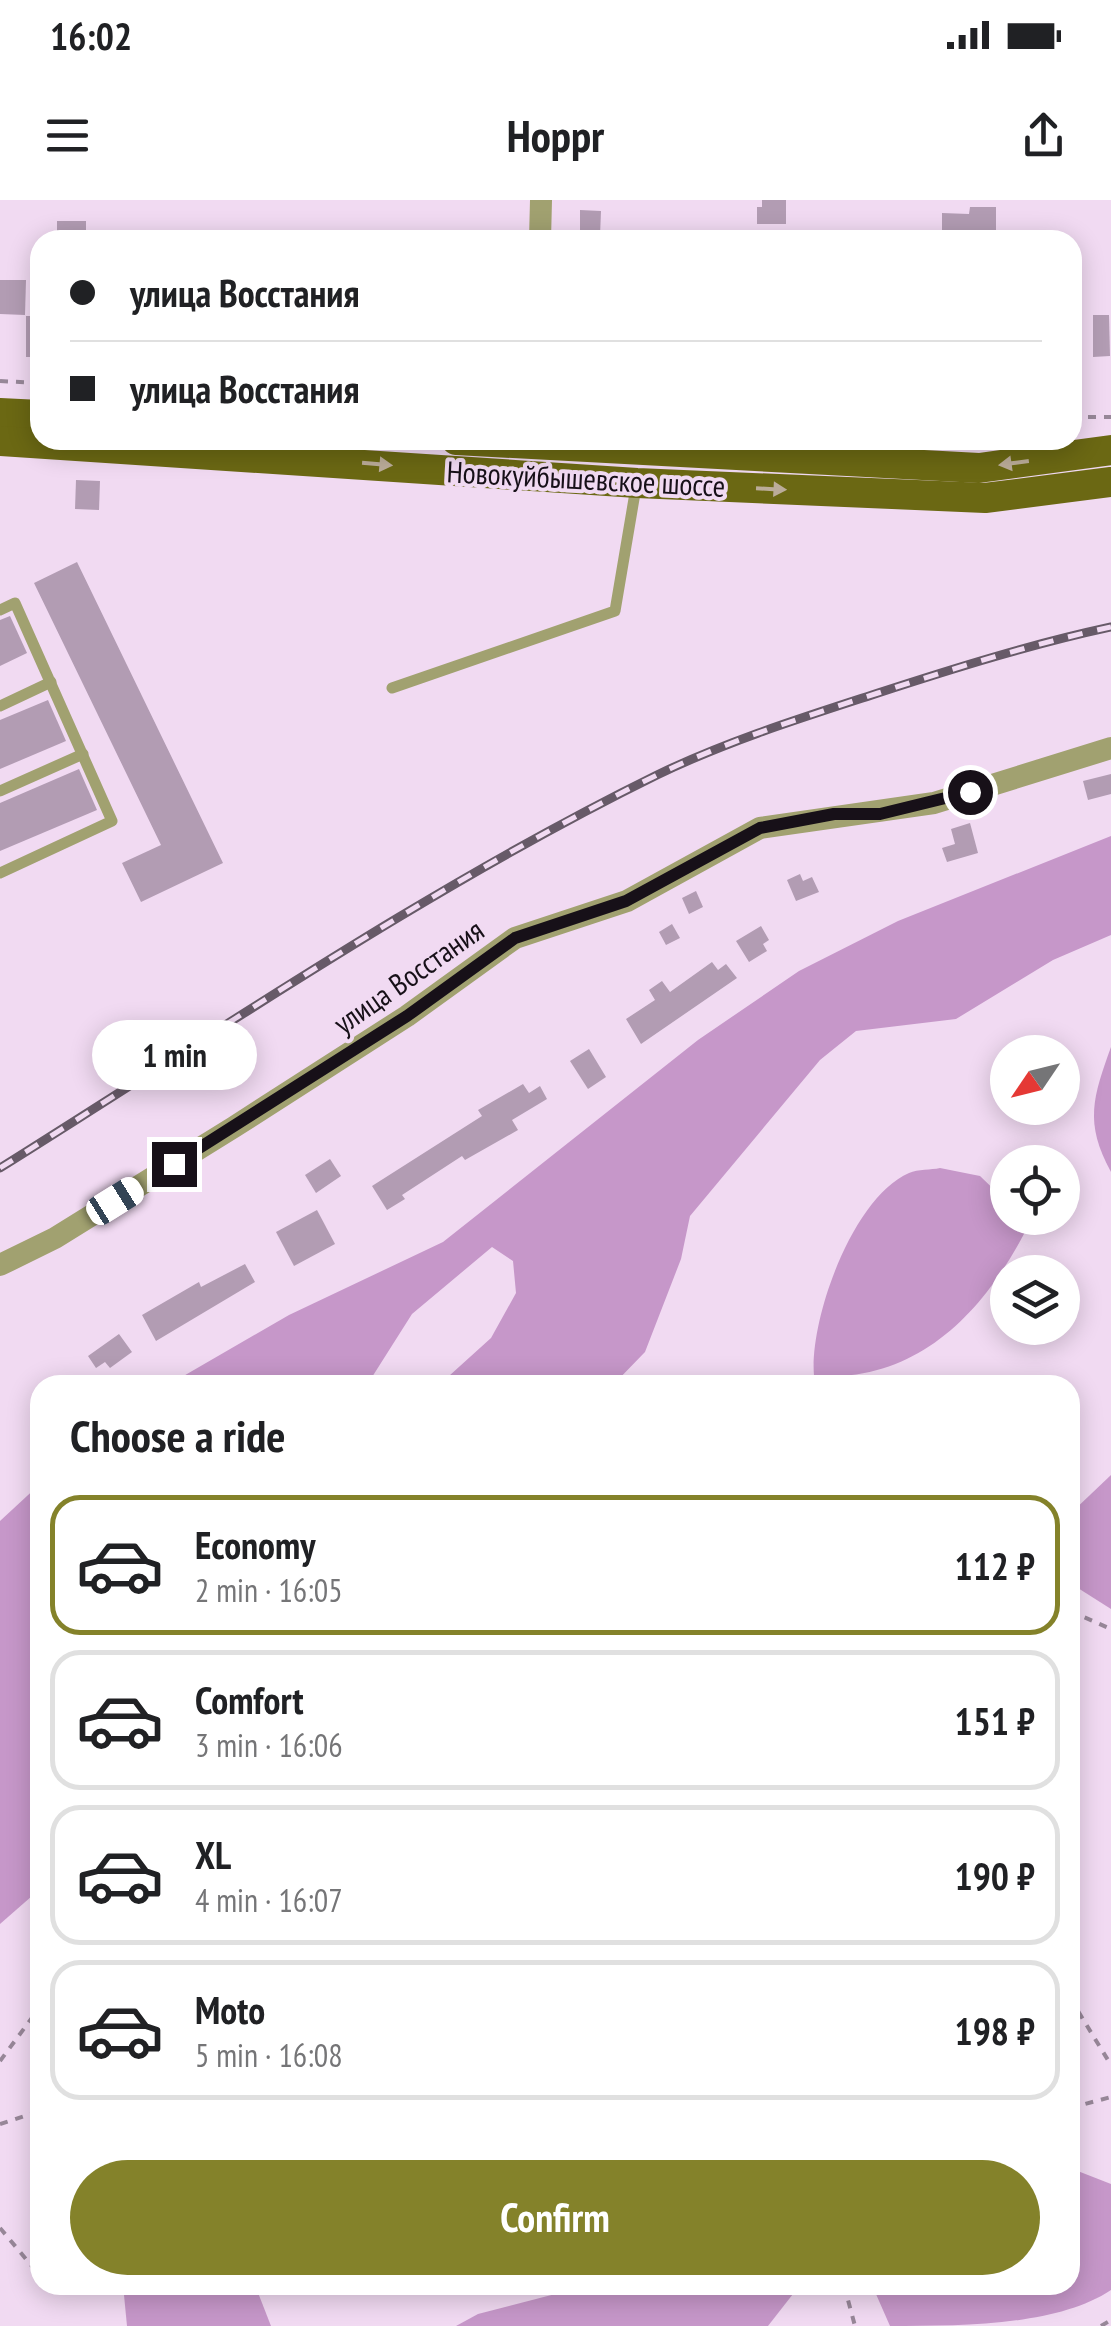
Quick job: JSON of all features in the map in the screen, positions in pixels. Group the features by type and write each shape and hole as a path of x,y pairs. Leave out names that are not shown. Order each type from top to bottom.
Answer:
{"main road":[{"path":"0,413 30,414"},
{"name":"Новокуйбышевское шоссе","path":"0,441 30,443"},
{"name":"Новокуйбышевское шоссе","path":"136,450 637,483 986,498 1111,482"},
{"name":"Новокуйбышевское шоссе","path":"658,450 978,468 1111,450"}],"street":[{"path":"540,230 542,200"},
{"name":"улица Восстания","path":"0,1265 55,1238 234,1127 407,1016 515,938 626,901 760,828 834,814 880,814 934,803 1111,748"}],"lane":[{"path":"392,688 615,611 637,483"},
{"path":"0,610 15,602 112,821 0,872"},
{"path":"0,706 51,682"},
{"path":"0,791 82,754"}],"path":[{"path":"0,381 30,382"},
{"path":"1082,418 1111,417"},
{"path":"1080,1615 1111,1629"},
{"path":"1080,2014 1111,2065"},
{"path":"0,2061 30,2020"},
{"path":"1080,2105 1111,2096"},
{"path":"0,2124 30,2114"},
{"path":"0,2228 30,2263"},
{"path":"846,2295 854,2326"},
{"path":"1101,2326 1111,2320"}],"shaded area":[{"path":"1111,836 1111,935 1053,960 956,1019 856,1031 820,1060 690,1216 681,1259 645,1352 623,1375 450,1375 491,1338 516,1293 513,1261 492,1247 412,1314 373,1375 185,1375 289,1315 443,1242 698,1040 799,971 898,921"},
{"path":"1111,1047 1111,1172 1097,1139 1094,1110"},
{"path":"940,1168 980,1176 990,1186 990,1235 1023,1235 1012,1255 990,1255 990,1288 941,1338 914,1356 883,1368 850,1375 814,1375 819,1324 839,1262 870,1207 889,1186 913,1172"},
{"path":"1111,1475 1111,1609 1080,1589 1080,1504"},
{"path":"30,1493 30,1898 0,1924 0,1521"},
{"path":"1080,2172 1111,2184 1111,2290 1064,2311 1007,2322 890,2326 876,2295 1080,2295"},
{"path":"124,2295 259,2295 271,2326 127,2326"},
{"path":"551,2295 792,2295 768,2326 456,2326 478,2314"}],"building":[{"path":"762,200 786,200 786,224 757,224 757,207 762,207"},
{"path":"970,207 996,207 996,230 942,230 942,213 969,214"},
{"path":"580,210 601,211 600,230 580,230"},
{"path":"57,221 86,221 86,230 57,230"},
{"path":"0,280 26,280 25,315 0,314"},
{"path":"1093,315 1109,315 1110,356 1093,357"},
{"path":"26,316 30,316 30,357 26,357"},
{"path":"76,480 100,481 99,510 75,509"},
{"path":"77,562 223,863 141,902 122,863 161,845 34,583"},
{"path":"10,616 27,653 0,666 0,620"},
{"path":"48,700 66,741 0,769 0,720"},
{"path":"79,769 97,810 0,851 0,803"},
{"path":"1111,774 1111,794 1088,800 1083,781"},
{"path":"970,823 978,853 947,862 942,848 955,844 951,829"},
{"path":"800,874 803,881 812,877 819,892 796,901 787,880"},
{"path":"696,891 703,907 689,914 682,898"},
{"path":"672,924 680,938 666,945 659,932"},
{"path":"761,926 769,940 763,944 767,951 749,962 736,941"},
{"path":"712,962 718,970 726,964 737,978 641,1044 626,1019 655,1000 649,990 662,981 670,992"},
{"path":"589,1049 606,1077 588,1089 570,1061"},
{"path":"523,1084 529,1093 540,1086 547,1099 512,1120 518,1130 465,1160 462,1156 402,1195 405,1199 387,1210 372,1186 482,1116 478,1110"},
{"path":"330,1159 341,1176 316,1193 305,1175"},
{"path":"317,1210 335,1244 294,1266 276,1232"},
{"path":"245,1264 255,1282 156,1341 142,1315 199,1282 201,1287"},
{"path":"119,1334 132,1352 110,1368 105,1362 96,1368 88,1356"}],"railway":[{"path":"0,1168 406,913 657,775 738,740 822,711 994,657 1111,627"}],"route":[{"path":"174,1164 407,1016 515,938 626,901 760,828 834,814 880,814 970,792"}]}
